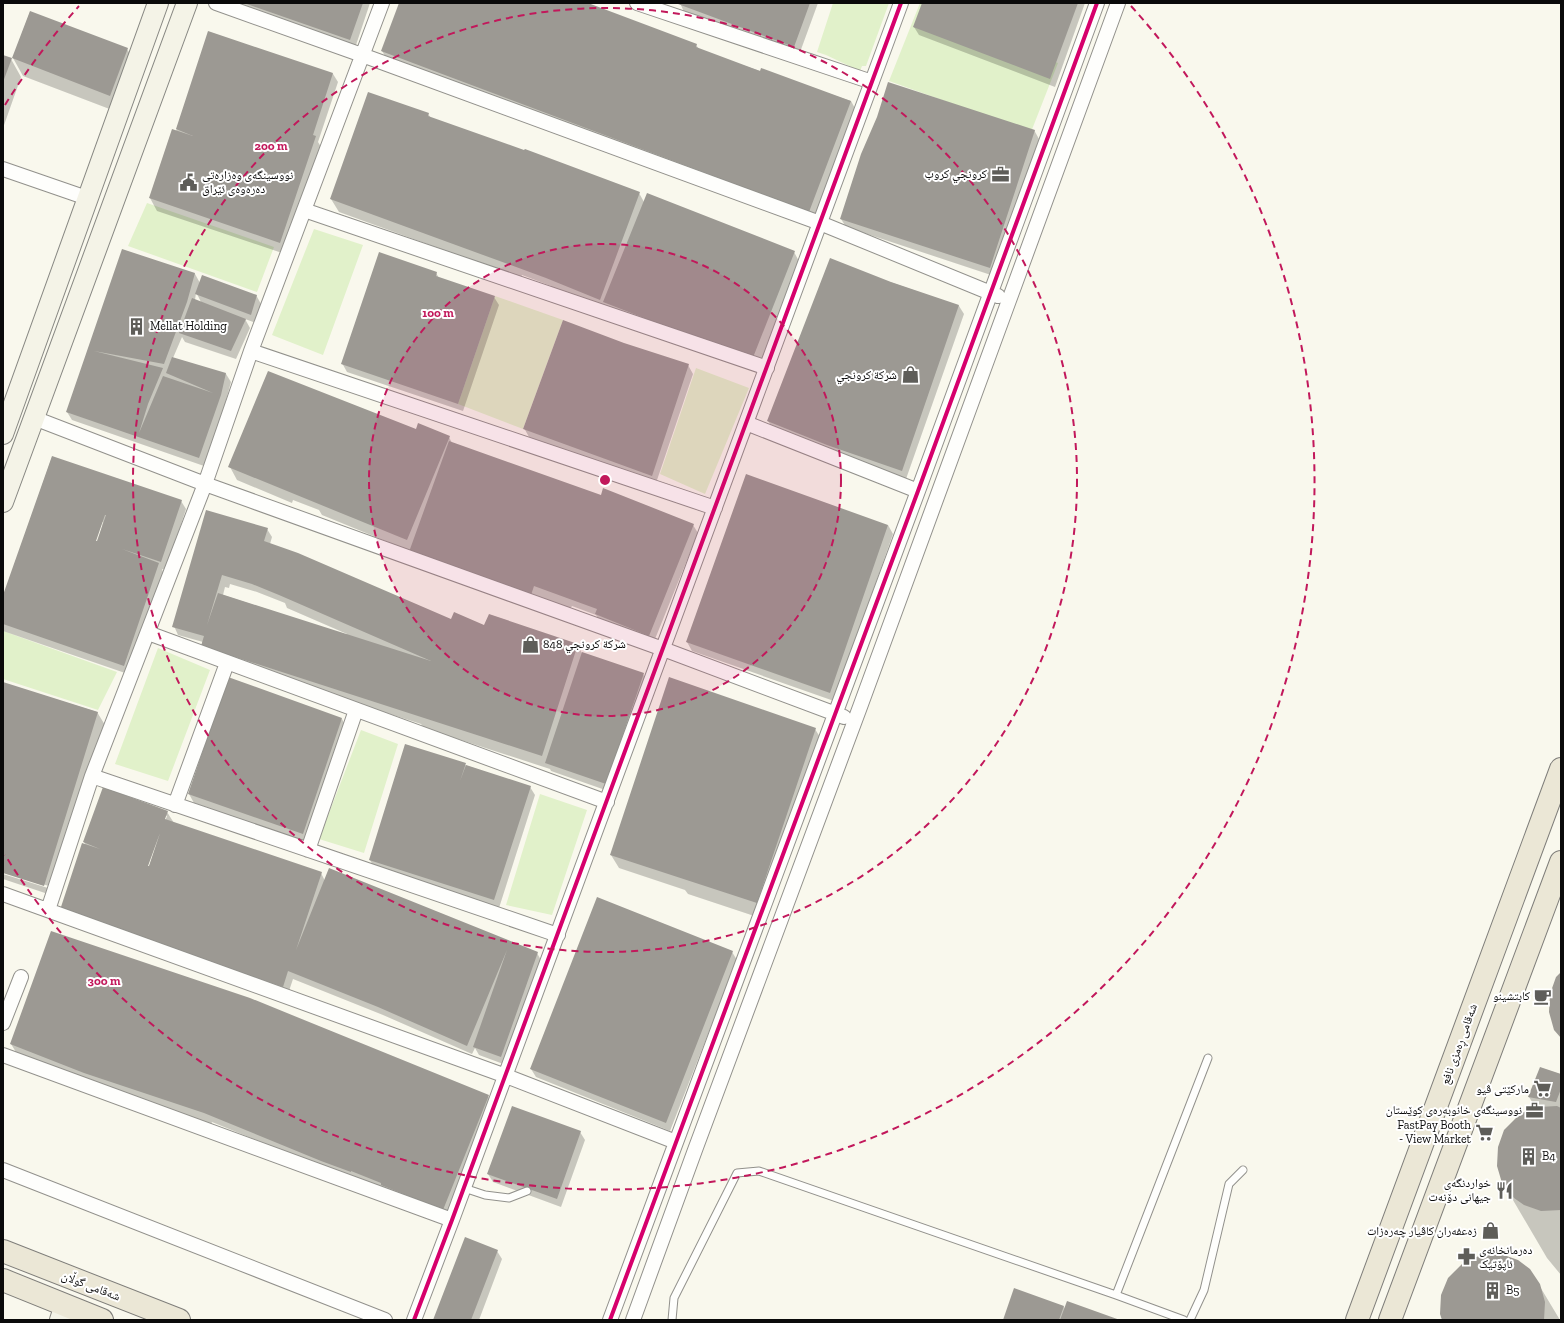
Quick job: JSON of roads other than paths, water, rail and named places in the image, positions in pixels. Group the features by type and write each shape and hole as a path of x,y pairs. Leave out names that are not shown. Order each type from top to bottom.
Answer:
{"main road":[{"name":"شەقامی ڕەمزی نافع","path":"1357,1320 1561,769"},
{"path":"1390,1320 1561,862"},
{"name":"شەقامی گوڵان","path":"3,1251 178,1320"},
{"path":"3,1280 63,1312 94,1318"}],"street":[{"path":"3,502 11,454 34,418 187,3"},
{"path":"216,3 820,223 1009,300"},
{"path":"48,910 92,776 205,484 251,351 382,3"},
{"path":"637,3 872,82"},
{"path":"414,1320 506,1076 901,3"},
{"path":"610,1320 836,714 1097,3"},
{"path":"633,1320 855,721 1118,3"},
{"path":"3,434 7,412 32,353 155,12 177,30"},
{"path":"1075,64 1093,70"},
{"path":"3,169 87,198"},
{"path":"304,210 766,368"},
{"path":"251,351 715,508"},
{"path":"32,353 54,362"},
{"path":"34,418 205,484 663,649 855,721"},
{"path":"746,423 918,491"},
{"path":"148,633 607,802"},
{"path":"175,805 227,663"},
{"path":"308,850 356,710"},
{"path":"92,776 558,935"},
{"path":"3,894 506,1076 676,1142"},
{"path":"3,1024 21,977"},
{"path":"3,1055 452,1220"},
{"path":"3,1170 385,1320"},
{"path":"660,1187 679,1193"}],"lane":[{"path":"1116,1295 1208,1058"},
{"path":"1190,1320 1204,1290 1229,1184 1243,1170"},
{"path":"672,1320 674,1298 737,1173 759,1171 1184,1320"},
{"path":"464,1188 485,1195 508,1198 527,1191"}],"place":[{"name":"كرونجي كروب","path":"1000,174"},
{"name":"نووسینگەی وەزارەتی دەرەوەی ئێراق","path":"189,182"},
{"name":"Mellat Holding","path":"137,326"},
{"name":"شركة كرونجي","path":"910,375"},
{"name":"شركة كرونجي 848","path":"530,644"},
{"name":"كابتشينو","path":"1543,996"},
{"name":"مارکێتی ڤیو","path":"1542,1089"},
{"name":"نووسینگەی خانوبەرەی کوێستان","path":"1535,1110"},
{"name":"FastPay Booth - View Market","path":"1484,1132"},
{"name":"B4","path":"1529,1156"},
{"name":"خواردنگەی جیهانی دۆنەت","path":"1504,1190"},
{"name":"زەعفەران کاڤیار چەرەزات","path":"1490,1231"},
{"name":"دەرمانخانەی ئاپۆتیک","path":"1466,1257"},
{"name":"B5","path":"1493,1290"}]}
